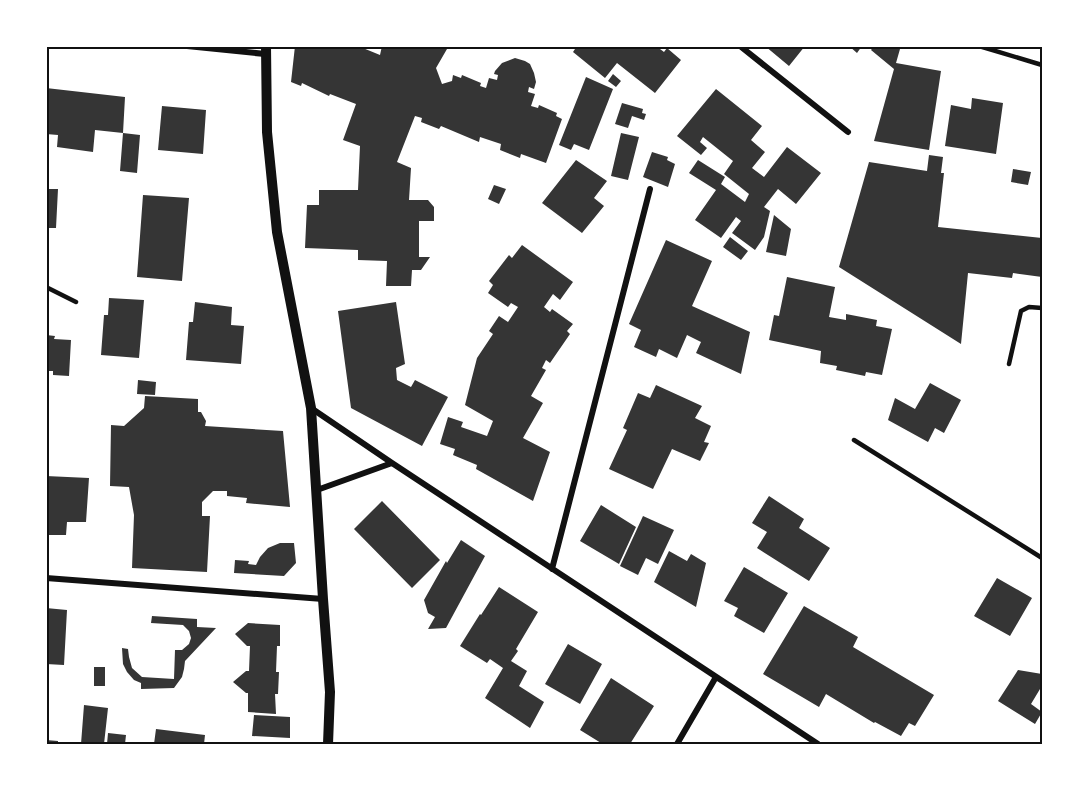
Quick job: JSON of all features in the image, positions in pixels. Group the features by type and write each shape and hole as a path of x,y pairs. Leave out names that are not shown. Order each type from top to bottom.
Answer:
{"street":[{"path":"187,46 265,50 267,132 277,232 311,408 330,692 328,744"},
{"path":"740,46 848,132"},
{"path":"552,569 650,189"},
{"path":"311,408 392,464 818,744"},
{"path":"317,490 392,464"},
{"path":"46,578 323,599"},
{"path":"677,744 716,677"}],"lane":[{"path":"979,46 1042,65"},
{"path":"46,287 76,302"},
{"path":"1009,364 1021,311 1029,307 1042,308"},
{"path":"854,440 1042,558"}],"building":[{"path":"295,46 358,46 380,55 382,46 442,46 447,49 436,68 442,84 452,81 453,75 461,78 462,75 481,83 480,86 486,88 489,78 497,80 498,75 494,74 502,63 515,58 525,61 530,64 536,82 534,89 529,87 528,92 535,94 531,106 538,108 539,105 557,113 556,116 562,119 546,163 521,154 520,158 500,150 501,144 480,137 479,142 441,126 439,129 421,122 422,118 415,116 397,162 411,168 409,200 428,200 434,207 434,221 419,221 419,257 430,257 421,270 412,270 411,286 386,286 387,261 358,260 358,250 305,248 307,205 319,205 319,190 358,190 360,146 343,140 356,104 330,94 329,96 302,83 301,86 291,82"},
{"path":"577,46 656,46 664,52 667,48 681,60 655,93 617,63 605,78 573,52"},
{"path":"765,46 805,46 789,66"},
{"path":"849,46 862,46 857,53"},
{"path":"874,46 898,46 900,49 896,63 941,71 929,150 874,141 894,69 871,50"},
{"path":"613,74 621,81 616,87 608,81"},
{"path":"586,77 613,89 589,150 574,144 571,150 559,145"},
{"path":"46,88 125,97 123,133 95,130 93,152 57,147 58,135 46,134"},
{"path":"716,89 762,126 751,140 765,152 752,168 764,177 787,147 821,173 796,204 778,189 764,207 770,211 764,237 755,250 732,233 741,221 736,217 721,238 695,220 716,190 689,173 698,160 725,177 721,184 745,202 749,194 724,174 733,161 703,137 700,142 707,148 701,155 677,136"},
{"path":"972,98 1003,103 996,154 945,146 951,105 971,109"},
{"path":"622,103 643,109 642,113 646,114 644,120 632,116 628,128 615,124"},
{"path":"162,106 206,110 203,154 158,150"},
{"path":"123,133 140,135 137,173 120,171"},
{"path":"621,133 639,137 628,180 611,176"},
{"path":"652,152 668,157 667,160 675,164 668,187 643,177"},
{"path":"929,155 943,157 941,173 944,173 938,227 1042,238 1042,277 1013,273 1012,278 968,273 961,344 839,267 869,162 927,171"},
{"path":"576,160 607,181 594,198 604,206 582,233 542,203"},
{"path":"1013,169 1031,172 1028,185 1011,182"},
{"path":"494,185 506,189 499,204 488,199"},
{"path":"46,189 58,189 56,228 46,228"},
{"path":"143,195 189,198 182,281 137,277"},
{"path":"774,215 791,229 786,256 766,252"},
{"path":"730,237 748,251 741,260 723,247"},
{"path":"666,240 712,261 692,306 750,332 741,374 696,353 701,342 687,335 677,358 659,349 656,357 634,347 641,330 629,324"},
{"path":"522,245 573,282 560,300 553,294 544,307 550,312 552,309 573,324 567,331 570,334 550,363 546,360 542,368 546,370 531,396 543,403 523,438 550,452 533,501 476,469 477,465 453,455 455,449 440,444 448,417 463,422 461,427 487,436 493,421 465,405 477,358 493,334 489,331 499,316 508,322 518,307 511,303 508,307 488,293 493,285 489,281 509,255 512,258"},
{"path":"787,277 835,287 829,317 846,320 846,314 877,320 876,326 892,329 882,375 866,372 865,376 836,370 837,366 820,363 821,351 769,340 774,315 779,316"},
{"path":"109,298 144,300 139,358 101,355 104,315 108,315"},
{"path":"195,302 232,307 231,325 244,326 241,364 186,360 189,322 193,322"},
{"path":"396,302 405,364 396,368 397,380 411,387 415,380 448,397 422,446 351,408 338,311"},
{"path":"46,335 55,336 54,339 71,340 69,376 53,375 53,371 46,371"},
{"path":"138,380 156,382 155,395 137,394"},
{"path":"930,383 961,400 944,433 935,428 928,442 888,420 895,398 915,409"},
{"path":"656,385 702,406 695,418 711,426 704,442 709,443 700,461 672,449 653,489 609,469 627,430 623,428 638,393 650,398"},
{"path":"145,396 198,399 198,412 201,412 206,421 205,426 283,431 290,507 246,503 247,498 227,496 227,491 213,491 202,502 202,516 210,516 207,572 132,568 134,515 129,487 110,486 111,425 124,426 144,408"},
{"path":"46,476 89,478 86,522 67,522 66,535 46,535"},
{"path":"769,496 804,519 799,528 830,548 809,581 757,548 767,532 752,523"},
{"path":"382,501 440,560 412,588 354,529"},
{"path":"601,505 636,527 619,564 580,541"},
{"path":"643,516 674,530 658,564 646,558 638,575 620,566"},
{"path":"461,540 485,556 446,628 428,629 435,617 428,613 424,600"},
{"path":"280,543 294,543 296,563 284,576 234,573 235,560 249,561 248,564 256,565 268,548"},
{"path":"669,551 687,561 691,554 706,563 696,607 654,582"},
{"path":"744,567 788,593 764,633 734,616 738,608 724,601"},
{"path":"997,578 1032,598 1010,636 974,616"},
{"path":"499,587 538,612 511,661 527,671 519,686 544,702 530,728 485,698 503,668 490,659 487,663 460,646"},
{"path":"804,606 858,637 853,647 934,695 915,726 909,723 901,736 874,723 826,694 819,707 763,674"},
{"path":"46,608 67,610 64,665 46,664"},
{"path":"152,616 197,619 197,627 216,628 185,661 182,677 174,688 141,689 141,683 134,680 123,664 122,648 128,649 132,668 142,677 174,679 175,650 182,650 189,644 191,638 189,631 183,625 151,623"},
{"path":"248,623 280,625 280,646 277,646 276,672 279,672 278,694 275,694 276,714 248,712 248,693 233,682 249,671 250,646 247,646 235,634"},
{"path":"568,644 602,664 580,704 545,684"},
{"path":"94,667 105,667 105,686 94,686"},
{"path":"1018,670 1042,674 1042,690 1040,689 1031,704 1042,712 1035,724 998,701"},
{"path":"611,678 654,706 630,744 600,744 580,730"},
{"path":"84,705 108,708 104,744 81,744"},
{"path":"254,715 290,717 290,738 252,736"},
{"path":"156,729 205,735 204,744 154,744"},
{"path":"108,733 126,735 125,744 107,744"},
{"path":"46,740 58,741 58,744 46,744"}]}
